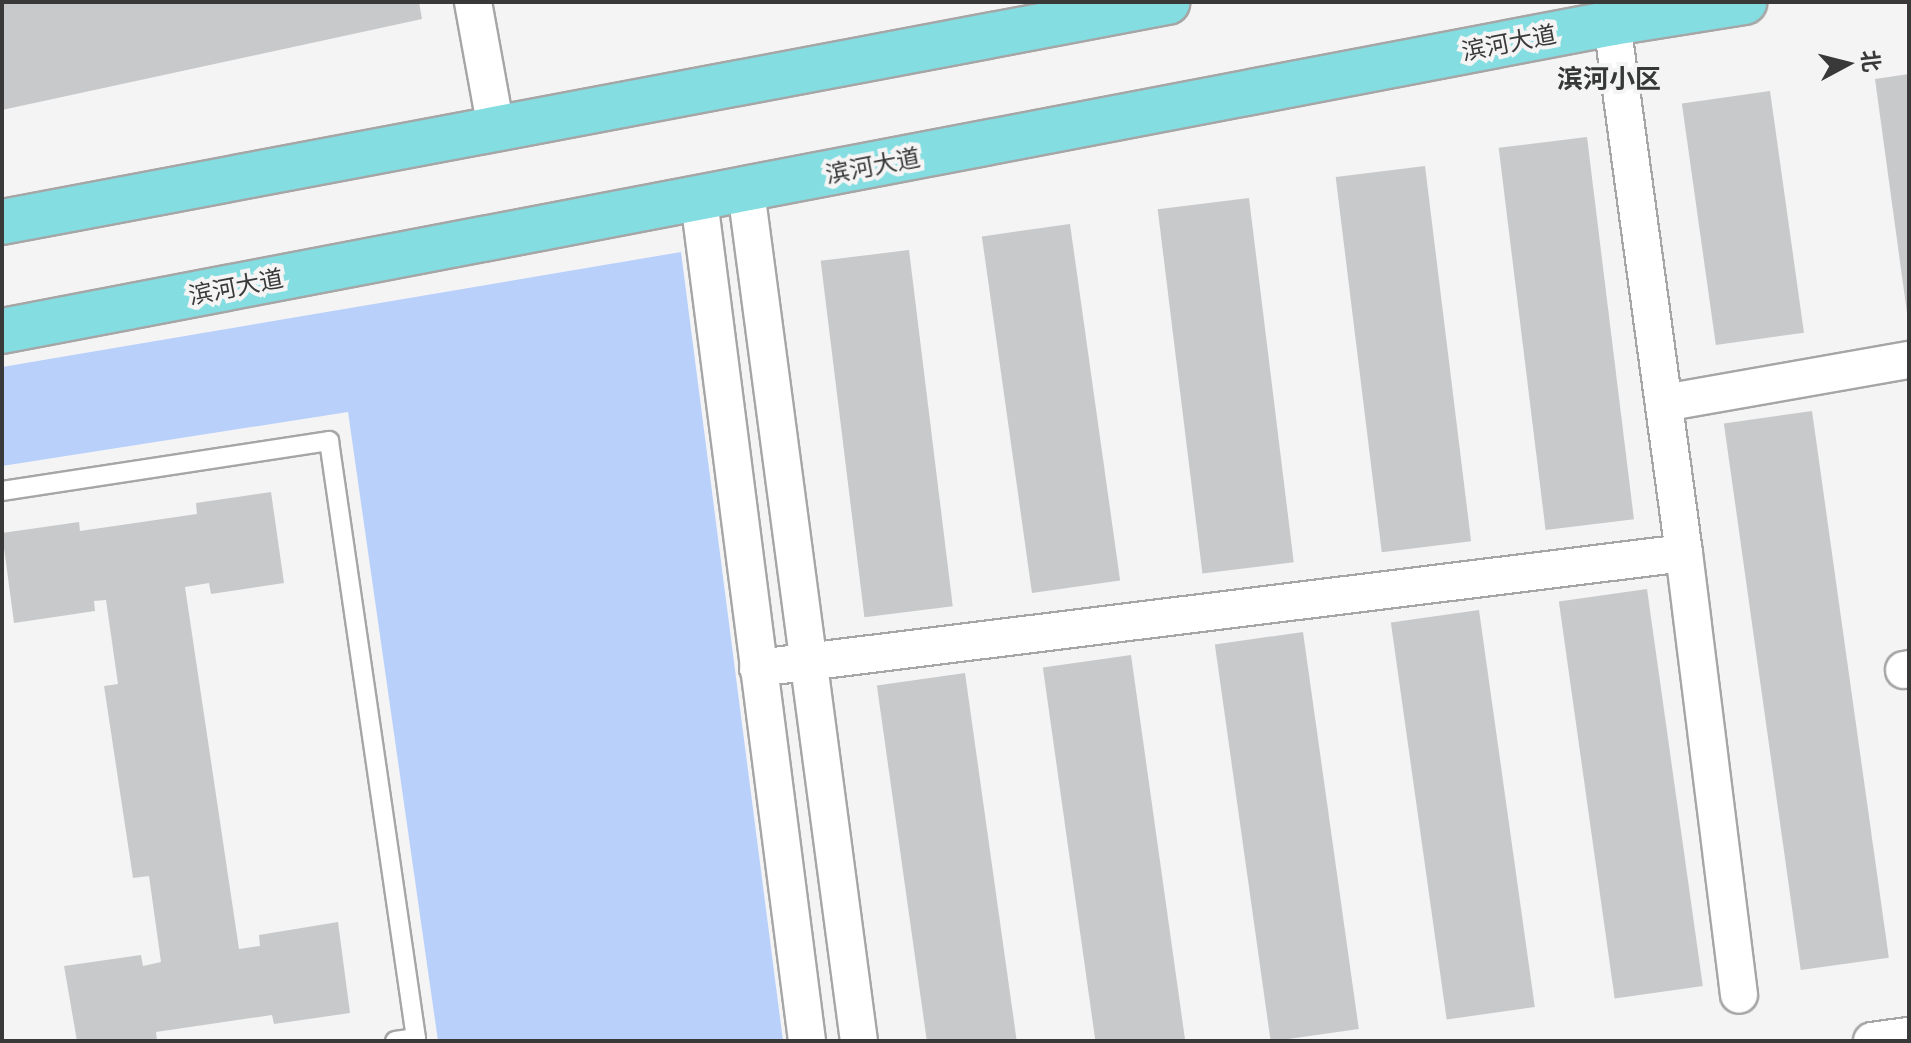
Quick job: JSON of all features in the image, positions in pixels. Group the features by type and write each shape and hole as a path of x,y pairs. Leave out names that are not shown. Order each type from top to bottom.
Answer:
{"main road":[{"path":"2,222 1167,2"},
{"name":"滨河大道","path":"2,331 746,191 1678,8 1744,2"}],"street":[{"path":"473,2 496,129"},
{"path":"1612,23 1684,553 1739,995"},
{"path":"746,191 859,1041"},
{"path":"699,200 807,1041"},
{"path":"1664,403 1909,360"},
{"path":"758,668 1684,553"},
{"path":"1872,1041 1909,1036"}],"lane":[{"path":"2,491 329,441 416,1038 395,1041"}],"shaded area":[{"path":"681,252 783,1041 438,1041 348,412 2,466 2,367"}],"building":[{"path":"2,2 419,2 422,19 2,110"},
{"path":"1909,74 1909,313 1907,313 1875,79"},
{"path":"1770,91 1804,333 1716,345 1682,103"},
{"path":"1587,137 1634,519 1546,530 1499,148"},
{"path":"1425,166 1471,541 1382,552 1336,177"},
{"path":"1249,198 1294,562 1202,573 1158,209"},
{"path":"1070,224 1120,580 1032,593 982,236"},
{"path":"909,250 953,606 864,617 821,261"},
{"path":"1812,411 1889,958 1801,970 1724,423"},
{"path":"271,492 284,583 211,594 209,583 185,587 239,949 260,946 259,935 338,922 350,1013 274,1024 272,1015 156,1032 157,1041 77,1041 64,966 141,955 143,966 161,962 149,876 133,878 104,686 118,684 106,600 94,601 95,611 14,623 2,533 79,522 80,531 197,514 196,503"},
{"path":"1647,589 1703,986 1615,998 1559,601"},
{"path":"1479,610 1535,1007 1447,1019 1391,622"},
{"path":"1303,632 1359,1029 1271,1041 1215,644"},
{"path":"1131,655 1185,1041 1095,1041 1043,667"},
{"path":"965,673 1017,1040 927,1041 877,685"}],"district":[{"name":"滨河小区","path":"1609,79"}]}
